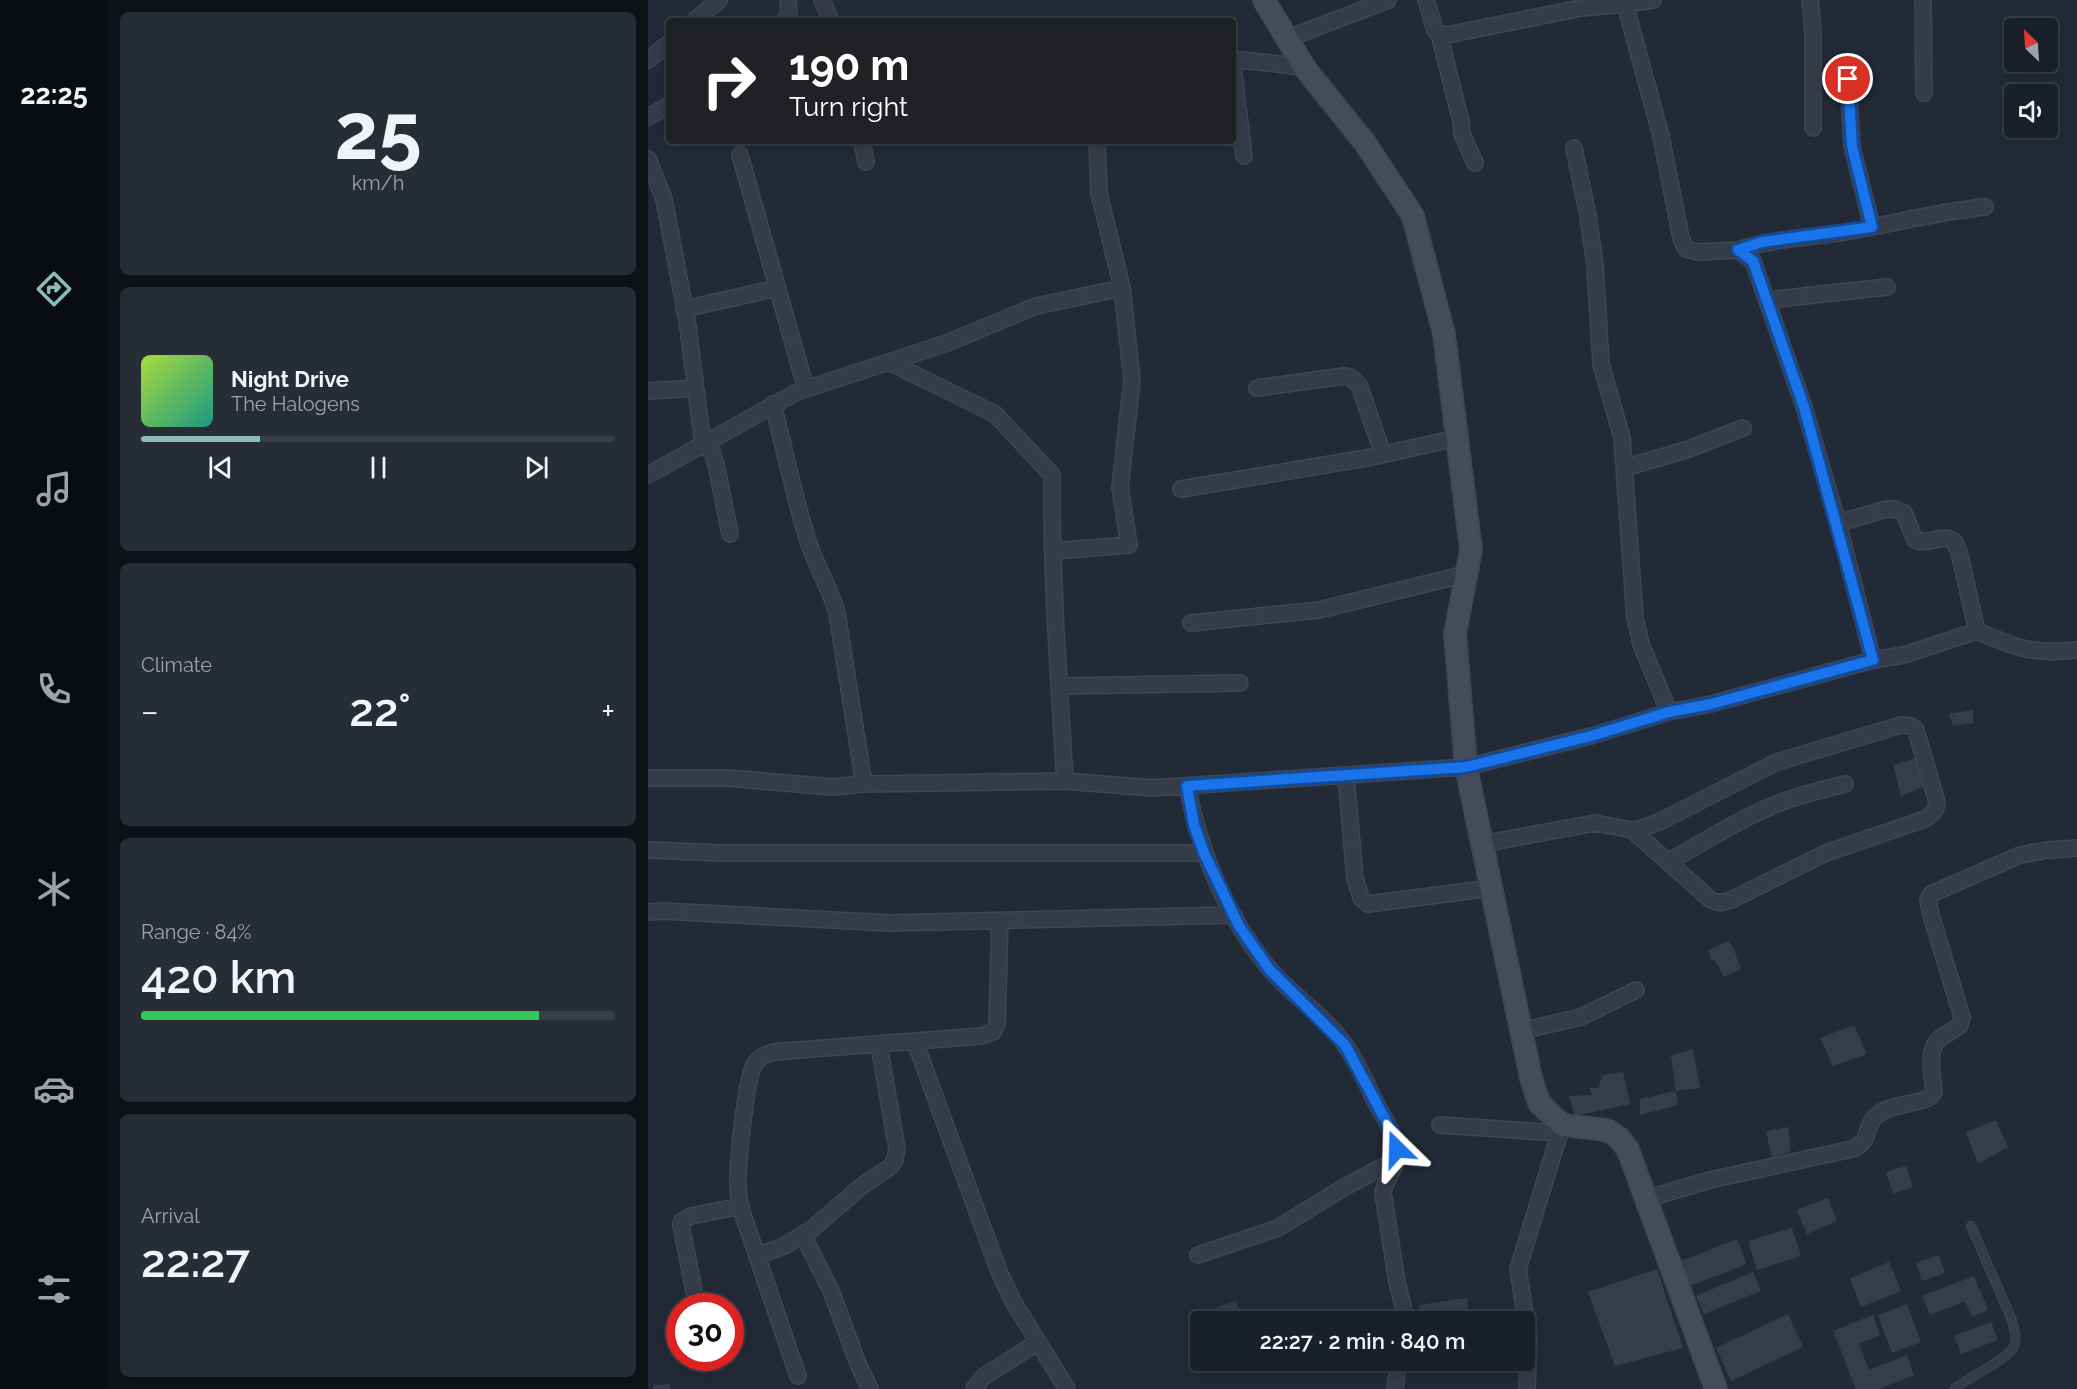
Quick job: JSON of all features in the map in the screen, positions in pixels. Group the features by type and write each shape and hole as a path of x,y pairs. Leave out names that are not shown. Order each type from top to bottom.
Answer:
{"street":[{"path":"698,18 719,0"},
{"path":"786,18 789,14 788,0"},
{"path":"822,0 830,18"},
{"path":"1264,0 1304,68 1365,143 1413,216 1444,334 1471,550 1455,634 1466,767 1531,1078 1539,1103 1561,1129"},
{"path":"1286,39 1388,0"},
{"path":"1426,0 1433,25 1439,34 1462,134 1475,162"},
{"path":"1439,34 1447,35 1546,7 1581,8 1653,0"},
{"path":"1810,0 1813,128"},
{"path":"1923,0 1924,93"},
{"path":"1625,4 1661,136 1681,238 1686,249 1698,252 1738,250 1762,242 1872,227 1927,215 1985,207"},
{"path":"648,60 666,45"},
{"path":"1236,59 1304,68"},
{"path":"1848,79 1852,146 1872,227"},
{"path":"1236,91 1244,156"},
{"path":"648,117 666,107"},
{"path":"863,144 866,162"},
{"path":"1053,551 1129,545 1120,487 1132,380 1122,288 1099,193 1097,144"},
{"path":"1574,148 1595,265 1601,364 1622,438 1637,628 1641,644 1669,712"},
{"path":"740,155 806,389"},
{"path":"649,164 664,199 684,309 703,444 712,452 716,464 730,534"},
{"path":"1738,250 1753,261 1804,407 1838,523 1873,660"},
{"path":"1768,300 1887,287"},
{"path":"684,309 777,288"},
{"path":"648,475 773,404 806,389 947,343 1036,306 1122,288"},
{"path":"889,362 995,414 1052,474 1053,551 1065,781"},
{"path":"1257,388 1350,377 1359,385 1383,454"},
{"path":"648,391 695,388"},
{"path":"773,404 800,516 837,613 864,784"},
{"path":"1624,468 1686,450 1743,428"},
{"path":"1181,489 1383,454 1457,438"},
{"path":"1838,523 1887,509 1895,509 1904,513 1915,540 1925,542 1940,537 1954,541 1959,552 1977,631"},
{"path":"1191,623 1319,610 1466,574"},
{"path":"648,778 726,778 833,787 864,784 1065,781 1152,788 1466,767 1591,736 1669,712 1711,704 1873,660 1904,655 1977,631 2032,651 2077,650"},
{"path":"1059,686 1240,683"},
{"path":"1482,843 1595,823 1632,830 1641,829 1777,762 1901,725 1911,726 1916,730 1937,802 1937,808 1925,819 1826,853 1731,900 1720,903 1711,900 1632,830"},
{"path":"1346,776 1355,878 1362,898 1368,904 1492,888"},
{"path":"1668,862 1752,815 1803,794 1845,784"},
{"path":"1187,786 1194,825 1204,853 1233,915 1269,969 1345,1045 1392,1132 1397,1149 1397,1159 1384,1183 1383,1193 1403,1311"},
{"path":"1646,1198 1710,1180 1852,1149 1860,1146 1866,1139 1870,1123 1879,1113 1924,1101 1930,1097 1934,1092 1932,1054 1934,1045 1960,1025 1962,1017 1930,915 1928,900 1931,894 2020,855 2077,848"},
{"path":"648,850 744,853 1204,853"},
{"path":"648,912 889,923 1233,915"},
{"path":"798,1376 741,1206 738,1169 748,1085 753,1066 760,1057 773,1052 981,1036 993,1032 997,1024 1000,920"},
{"path":"1521,1031 1581,1017 1636,990"},
{"path":"915,1042 999,1274 1067,1389"},
{"path":"757,1256 784,1246 803,1235 863,1185 890,1167 895,1160 897,1149 879,1045"},
{"path":"1440,1125 1607,1130 1619,1138 1628,1150 1716,1389"},
{"path":"1527,1389 1529,1338 1518,1269 1561,1129"},
{"path":"1198,1256 1278,1228 1331,1195 1397,1159"},
{"path":"694,1293 682,1221 691,1216 741,1206"},
{"path":"803,1235 831,1291 870,1389"},
{"path":"974,1389 983,1377 1038,1342"},
{"path":"1395,1389 1397,1371"}],"lane":[{"path":"1954,1389 2005,1356 2013,1348 2016,1337 2012,1320 1971,1226"}],"building":[{"path":"1973,710 1973,723 1953,726 1949,714"},
{"path":"1916,758 1923,787 1901,796 1893,765"},
{"path":"1728,941 1733,947 1741,969 1724,977 1715,960 1712,961 1708,950"},
{"path":"1854,1025 1867,1054 1833,1066 1820,1038"},
{"path":"1693,1049 1700,1088 1676,1091 1671,1056"},
{"path":"1623,1072 1630,1104 1575,1116 1569,1096 1592,1095 1589,1088 1598,1088 1603,1075"},
{"path":"1676,1091 1678,1105 1640,1115 1640,1099"},
{"path":"1996,1120 2008,1147 1978,1164 1966,1132"},
{"path":"1788,1127 1791,1151 1772,1158 1766,1131"},
{"path":"1906,1166 1913,1187 1893,1194 1886,1172"},
{"path":"1828,1198 1837,1221 1807,1234 1797,1210"},
{"path":"1792,1228 1801,1256 1757,1270 1748,1241"},
{"path":"1737,1239 1747,1264 1690,1286 1681,1261"},
{"path":"1939,1255 1945,1273 1922,1281 1916,1263"},
{"path":"1889,1262 1901,1291 1861,1307 1850,1278"},
{"path":"1657,1269 1683,1348 1615,1366 1588,1292"},
{"path":"1753,1272 1761,1291 1704,1314 1696,1296"},
{"path":"1974,1276 1988,1310 1972,1317 1965,1301 1930,1315 1922,1296"},
{"path":"1467,1298 1468,1311 1419,1311 1419,1305"},
{"path":"1236,1301 1239,1311 1216,1311 1215,1308"},
{"path":"1907,1304 1921,1342 1892,1353 1878,1315"},
{"path":"1788,1314 1803,1347 1731,1381 1716,1348"},
{"path":"1873,1315 1880,1335 1859,1344 1869,1370 1907,1355 1914,1375 1879,1389 1856,1389 1833,1331"},
{"path":"1991,1322 1998,1340 1961,1354 1954,1336"},
{"path":"670,1384 670,1389 653,1389 653,1385"}],"route":[{"path":"1397,1149 1392,1132 1345,1045 1269,969 1239,926 1204,853 1194,825 1187,786 1466,767 1591,736 1669,712 1711,704 1873,660 1838,523 1804,407 1753,261 1738,250 1762,242 1872,227 1852,146 1848,79"}]}
